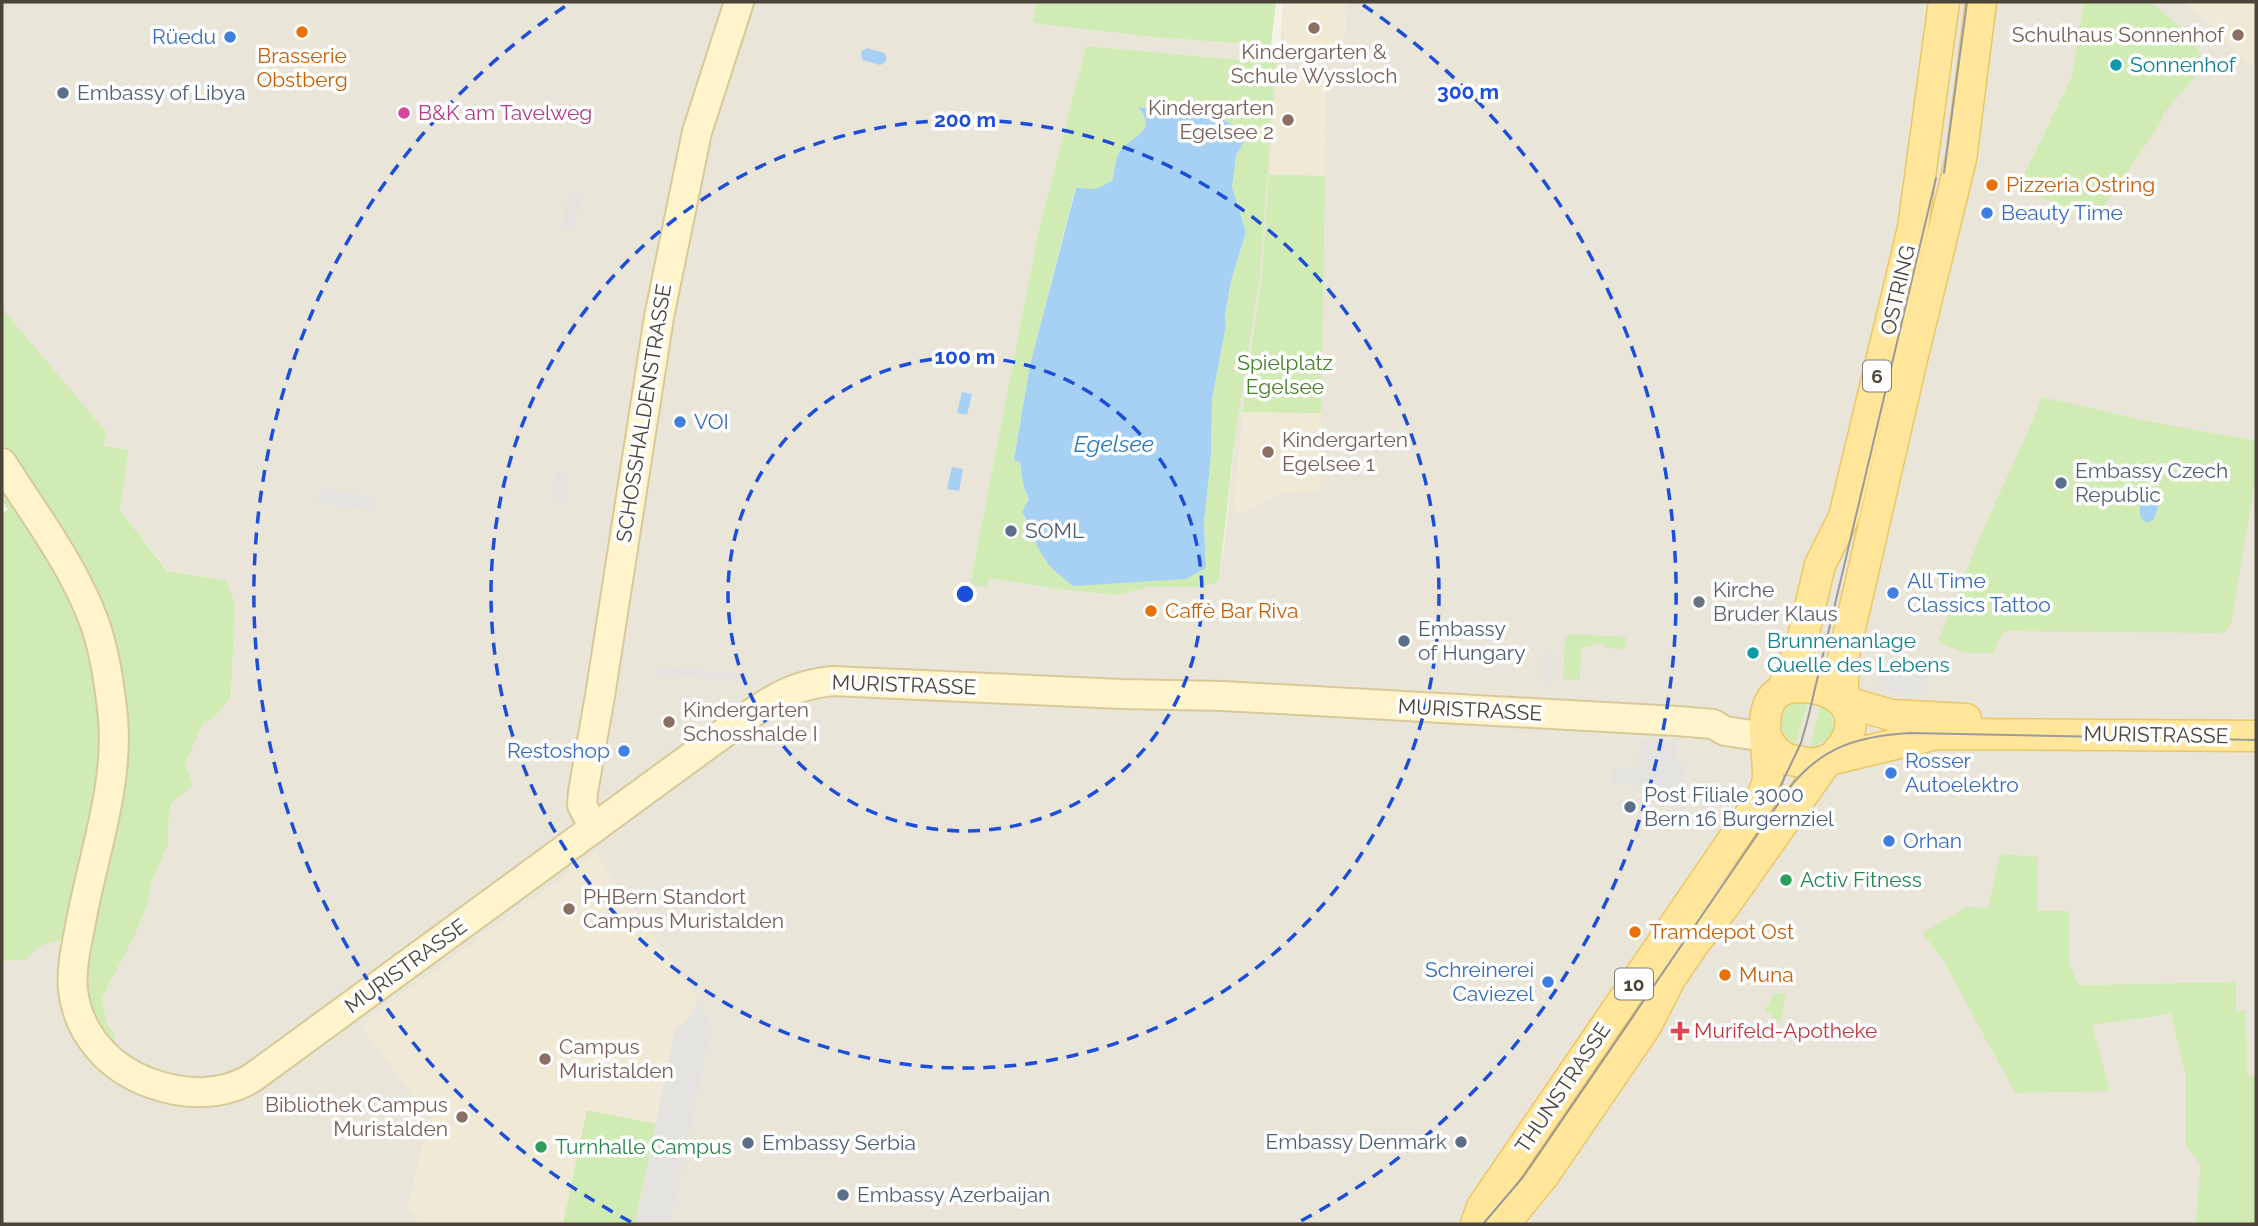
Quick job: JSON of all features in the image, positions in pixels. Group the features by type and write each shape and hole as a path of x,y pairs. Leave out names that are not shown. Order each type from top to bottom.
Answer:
{"main road":[{"name":"SCHOSSHALDENSTRASSE","path":"594,828 582,805 583,792 604,674 654,343 697,132 739,2"},
{"name":"OSTRING","path":"1777,695 1800,649 1820,565 1844,517 1910,241 1928,131 1944,2"},
{"name":"OSTRING","path":"1948,209 1945,158 1966,2"},
{"name":"OSTRING","path":"1843,701 1843,659 1961,159 1981,2"},
{"name":"MURISTRASSE","path":"2,463 65,562 95,624 112,708 114,750 111,779 86,891 72,972 76,1006 84,1028 97,1047 113,1063 142,1080 181,1091 233,1088 252,1078 772,700 804,685 832,681 1223,696 1713,724 1750,711 1777,695"},
{"path":"1789,688 1809,688 1831,694 1843,701 1850,717 1848,738 1842,748 1826,762 1812,764 1786,759 1775,751 1766,737 1765,719 1777,695 1789,688"},
{"name":"MURISTRASSE","path":"1843,701 1891,715 2006,722 2030,730 2056,734"},
{"name":"MURISTRASSE","path":"1713,724 1725,731 1766,737"},
{"name":"MURISTRASSE","path":"1826,762 1937,734 2256,736"},
{"name":"THUNSTRASSE","path":"1476,1224 1482,1207 1758,803 1768,777 1766,737"},
{"name":"THUNSTRASSE","path":"1504,1224 1544,1175 1646,1026 1670,979 1695,942 1722,909 1826,762"}],"shaded area":[{"path":"2,2 1036,2 1032,21 1041,24 1153,37 1280,47 1283,2 2184,2 2256,68 2256,1076 2247,1076 2246,1011 2236,1010 2236,982 2078,985 2069,962 2069,912 1988,908 1922,933 1943,960 1964,997 2110,1090 2091,1025 2171,1014 2185,1074 2185,1144 2200,1163 2196,1224 671,1224 712,1023 595,854 361,1025 429,1117 408,1209 422,1224 2,1224 2,961 26,960 37,947 50,941 91,946 96,1022 116,1037 107,1023 102,998 148,905 152,881 168,845 169,811 189,776 185,765 203,723 214,718 231,697 235,603 226,580 168,571 120,510 129,450 104,446 105,432 2,308","holes":["1086,46 1276,63 1262,244 1235,437 1219,580 1198,587 1149,587 1118,595 989,577 970,583 1038,234"]},
{"name":"Kindergarten & Schule Wyssloch","path":"1283,2 1348,2 1344,48 1322,50 1284,46"},
{"name":"Schulhaus Sonnenhof","path":"2184,2 2256,2 2256,68"},
{"path":"1277,69 1326,72 1325,176 1269,174"},
{"path":"568,192 581,194 575,229 563,226"},
{"path":"1243,412 1321,413 1321,485 1318,490 1279,494 1245,513 1233,508"},
{"path":"556,472 569,474 565,502 552,500"},
{"path":"321,488 374,497 371,511 318,502"},
{"path":"1542,654 1555,654 1553,682 1541,682"},
{"path":"1881,664 1928,675 1925,696 1902,695 1878,689"},
{"path":"656,666 738,674 737,681 655,673"},
{"path":"1640,740 1677,742 1676,762 1684,763 1684,814 1667,802 1667,787 1612,784 1613,768 1638,769"},
{"name":"Campus Muristalden","path":"595,854 712,1020 671,1224 422,1224 408,1209 429,1117 361,1025"},
{"path":"698,1000 712,1024 671,1224 636,1224 675,1029 689,1018"}],"green space":[{"path":"1036,2 1276,2 1271,46 1153,37 1040,24 1032,22"},
{"path":"2084,2 2151,2 2183,30 2197,47 2200,56 2197,74 2165,113 2096,218 2017,189 2071,79"},
{"path":"1086,46 1276,63 1260,274 1235,437 1219,580 1212,584 1198,587 1149,587 1118,595 989,578 986,587 970,584 1038,234","holes":["1139,108 1233,124 1244,131 1245,140 1236,156 1232,187 1246,232 1231,281 1226,326 1212,399 1211,455 1204,523 1206,568 1045,561 1022,512 1029,499 1024,488 1020,463 1014,460 1030,365 1075,189 1096,189 1112,181 1119,153 1144,130 1146,124"]},
{"name":"Spielplatz Egelsee","path":"1269,175 1325,176 1321,413 1243,412 1262,274"},
{"path":"2,308 106,432 104,446 129,450 120,510 167,571 226,580 235,603 231,697 214,718 203,723 185,765 193,785 173,802 169,811 168,845 152,881 148,904 102,998 107,1023 116,1037 110,1042 95,1018 87,992 86,970 90,945 71,942 47,943 26,960 2,961 2,513 8,510 2,500"},
{"path":"2042,397 2147,421 2256,441 2256,474 2231,623 2227,630 2221,633 2005,631 1994,653 1965,653 1938,642 1980,537"},
{"path":"1570,634 1626,637 1625,649 1593,644 1592,647 1581,647 1580,680 1563,679 1565,638"},
{"path":"1809,698 1794,751 1782,734 1781,713 1792,703"},
{"path":"1822,702 1832,717 1832,736 1809,750"},
{"path":"2000,854 2038,857 2038,911 2069,911 2069,962 2078,985 2236,982 2236,1010 2246,1011 2247,1075 2256,1076 2256,1224 2196,1224 2200,1164 2185,1144 2185,1074 2171,1014 2092,1025 2110,1091 2015,1093 1943,960 1922,933 1967,907 1988,908"},
{"path":"1775,993 1786,994 1780,1023 1765,1010"},
{"path":"587,1110 656,1124 635,1224 563,1224"}],"water":[{"path":"867,48 884,53 887,58 885,63 880,65 863,60 862,51"},
{"name":"Egelsee","path":"1138,107 1213,114 1244,131 1245,140 1236,156 1232,187 1246,232 1231,281 1226,326 1212,399 1211,455 1204,523 1206,568 1186,579 1073,586 1044,558 1022,512 1029,499 1024,488 1020,463 1014,460 1030,365 1076,188 1096,189 1112,181 1119,153 1144,129 1146,123"},
{"path":"962,392 972,394 967,415 957,413"},
{"path":"952,467 963,469 959,491 947,489"},
{"path":"2148,490 2156,491 2159,505 2154,519 2147,523 2141,518 2140,511 2142,499"}],"tram line":[{"path":"1944,173 1967,2"},
{"path":"1779,789 1801,743 1808,718 1936,178"},
{"path":"1483,1224 1523,1177 1787,791 1800,776 1827,754 1857,741 1910,733 2256,740"}],"place":[{"name":"Kindergarten & Schule Wyssloch","path":"1314,28"},
{"name":"Brasserie Obstberg","path":"302,32"},
{"name":"Schulhaus Sonnenhof","path":"2238,35"},
{"name":"Rüedu","path":"230,37"},
{"name":"Sonnenhof","path":"2116,65"},
{"name":"Embassy of Libya","path":"63,93"},
{"name":"B&K am Tavelweg","path":"404,113"},
{"name":"Kindergarten Egelsee 2","path":"1288,120"},
{"name":"Pizzeria Ostring","path":"1992,185"},
{"name":"Beauty Time","path":"1987,213"},
{"name":"VOI","path":"680,422"},
{"name":"Kindergarten Egelsee 1","path":"1268,452"},
{"name":"Embassy Czech Republic","path":"2061,483"},
{"name":"SOML","path":"1011,531"},
{"name":"All Time Classics Tattoo","path":"1893,593"},
{"name":"Kirche Bruder Klaus","path":"1699,602"},
{"name":"Caffè Bar Riva","path":"1151,611"},
{"name":"Embassy of Hungary","path":"1404,641"},
{"name":"Brunnenanlage Quelle des Lebens","path":"1753,653"},
{"name":"Kindergarten Schosshalde I","path":"669,722"},
{"name":"Restoshop","path":"624,751"},
{"name":"Rosser Autoelektro","path":"1891,773"},
{"name":"Post Filiale 3000 Bern 16 Burgernziel","path":"1630,807"},
{"name":"Orhan","path":"1889,841"},
{"name":"Activ Fitness","path":"1786,880"},
{"name":"PHBern Standort Campus Muristalden","path":"569,909"},
{"name":"Tramdepot Ost","path":"1635,932"},
{"name":"Muna","path":"1725,975"},
{"name":"Schreinerei Caviezel","path":"1548,982"},
{"name":"Murifeld-Apotheke","path":"1680,1031"},
{"name":"Campus Muristalden","path":"545,1059"},
{"name":"Bibliothek Campus Muristalden","path":"462,1117"},
{"name":"Embassy Denmark","path":"1461,1142"},
{"name":"Embassy Serbia","path":"748,1143"},
{"name":"Turnhalle Campus","path":"541,1147"},
{"name":"Embassy Azerbaijan","path":"843,1195"}]}
